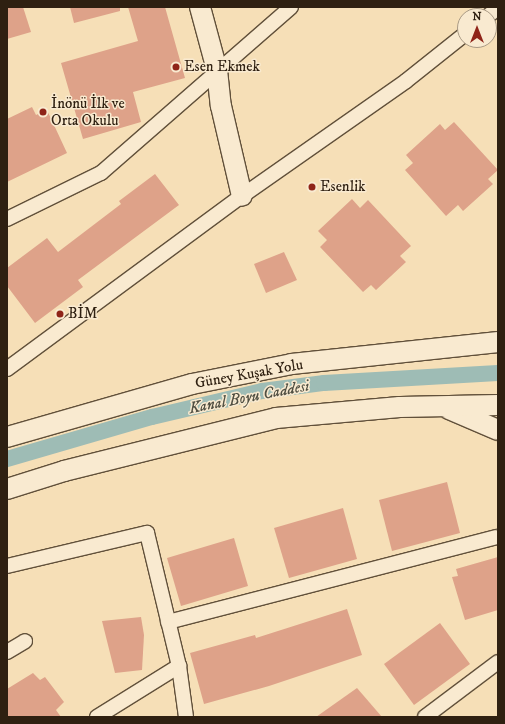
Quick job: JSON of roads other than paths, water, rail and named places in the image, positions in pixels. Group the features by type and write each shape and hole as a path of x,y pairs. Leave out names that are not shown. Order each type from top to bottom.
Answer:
{"main road":[{"path":"200,7 217,70 221,106 242,196"},
{"name":"Güney Kuşak Yolu","path":"7,437 192,384 292,364 498,342"},
{"path":"7,489 64,471 276,418 328,412 440,406 498,405"},
{"path":"440,406 498,430"}],"street":[{"path":"7,219 101,173 217,70 291,7"},
{"path":"7,369 242,196 406,81 457,40"},
{"path":"7,566 147,533 179,666 186,717"},
{"path":"168,622 496,537"},
{"path":"7,652 25,641"},
{"path":"425,717 498,662"},
{"path":"96,717 114,712 179,666"}],"waterway":[{"name":"Kanal Boyu Caddesi","path":"7,459 152,417 262,391 324,383 498,373"}],"place":[{"name":"Esen Ekmek","path":"176,67"},
{"name":"İnönü İlk ve Orta Okulu","path":"43,112"},
{"name":"Esenlik","path":"312,187"},
{"name":"BİM","path":"60,314"}]}
